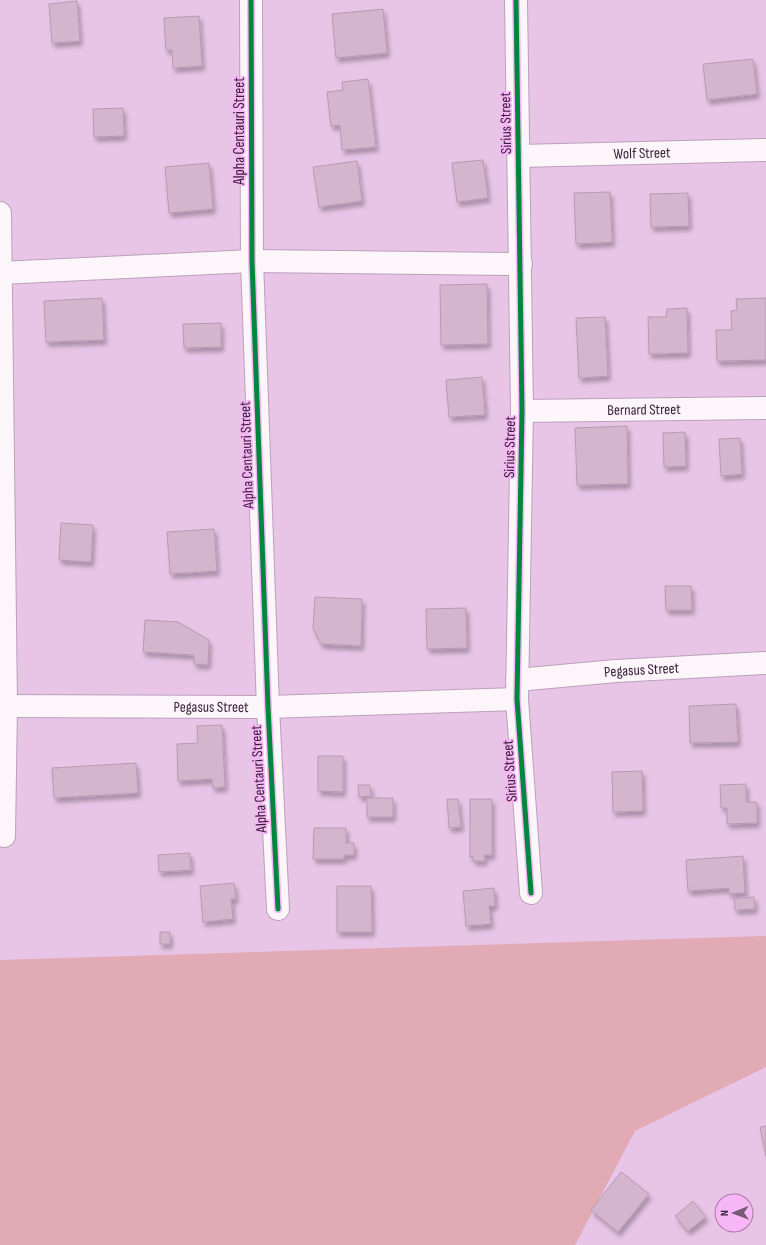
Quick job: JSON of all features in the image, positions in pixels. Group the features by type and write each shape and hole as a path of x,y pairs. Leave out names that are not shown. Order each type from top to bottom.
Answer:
{"street":[{"name":"Alpha Centauri Street","path":"251,0 252,262 268,707 278,909"},
{"name":"Sirius Street","path":"516,0 522,411 517,690 531,893"},
{"name":"Wolf Street","path":"519,156 766,150"},
{"path":"0,213 4,836"},
{"path":"0,273 252,262 521,264"},
{"name":"Bernard Street","path":"522,411 766,408"},
{"name":"Pegasus Street","path":"3,706 268,707 517,690 616,671 766,663"}],"shaded area":[{"path":"766,936 766,1067 635,1131 575,1245 0,1245 0,960"}],"building":[{"path":"77,1 80,41 52,43 49,4"},
{"path":"383,9 387,53 336,58 332,14"},
{"path":"199,16 202,66 173,68 172,50 166,50 164,18"},
{"path":"753,59 757,94 707,100 703,64"},
{"path":"368,79 376,147 342,150 340,125 331,126 327,92 343,90 342,82"},
{"path":"123,108 124,136 94,137 93,109"},
{"path":"483,160 488,198 457,202 452,163"},
{"path":"357,161 362,201 319,207 313,167"},
{"path":"209,163 213,209 169,213 165,167"},
{"path":"610,192 612,242 576,244 574,193"},
{"path":"688,193 689,226 651,227 650,194"},
{"path":"487,284 488,344 441,345 440,285"},
{"path":"102,298 104,340 46,342 44,301"},
{"path":"766,298 766,360 717,361 716,330 732,330 731,311 737,310 736,299"},
{"path":"687,308 688,353 649,354 648,317 666,317 667,309"},
{"path":"605,317 608,376 579,378 576,318"},
{"path":"221,323 221,347 184,348 183,324"},
{"path":"482,377 485,415 449,417 446,380"},
{"path":"627,426 628,484 577,485 575,428"},
{"path":"685,432 686,466 664,467 663,433"},
{"path":"740,438 742,474 721,476 719,439"},
{"path":"61,523 93,525 91,562 59,560"},
{"path":"214,529 217,571 170,574 167,532"},
{"path":"665,586 691,586 692,610 666,610"},
{"path":"315,597 362,599 361,646 321,644 313,628"},
{"path":"466,608 467,648 427,649 426,609"},
{"path":"145,620 178,622 209,640 208,665 194,664 194,655 143,652"},
{"path":"736,704 738,742 690,743 689,706"},
{"path":"222,725 225,787 213,788 212,779 178,781 177,744 198,743 197,726"},
{"path":"318,756 343,756 343,792 318,791"},
{"path":"136,763 138,793 54,798 52,768"},
{"path":"642,771 643,811 613,812 612,772"},
{"path":"746,784 746,802 757,802 757,823 727,824 727,808 721,808 720,785"},
{"path":"358,785 370,785 371,796 359,797"},
{"path":"367,798 393,798 393,817 367,817"},
{"path":"447,799 458,799 461,827 449,828"},
{"path":"470,799 492,799 492,855 484,855 485,861 473,861 473,856 470,857"},
{"path":"314,828 346,828 346,843 354,843 354,855 344,855 344,859 313,859"},
{"path":"190,853 191,870 159,872 158,855"},
{"path":"743,856 745,893 729,894 729,888 688,891 686,860"},
{"path":"234,883 236,899 231,899 233,919 203,922 200,886"},
{"path":"337,886 371,886 372,932 337,932"},
{"path":"494,888 495,906 489,906 491,924 466,926 463,891"},
{"path":"754,897 755,909 735,910 734,899"},
{"path":"160,932 170,932 170,944 160,944"},
{"path":"766,1126 766,1156 760,1127"},
{"path":"621,1172 649,1194 618,1232 591,1210"},
{"path":"693,1201 706,1217 688,1231 675,1216"}],"cycle path":[{"path":"251,0 252,261 268,707 278,909"},
{"path":"516,0 522,411 517,699 531,893"}]}
